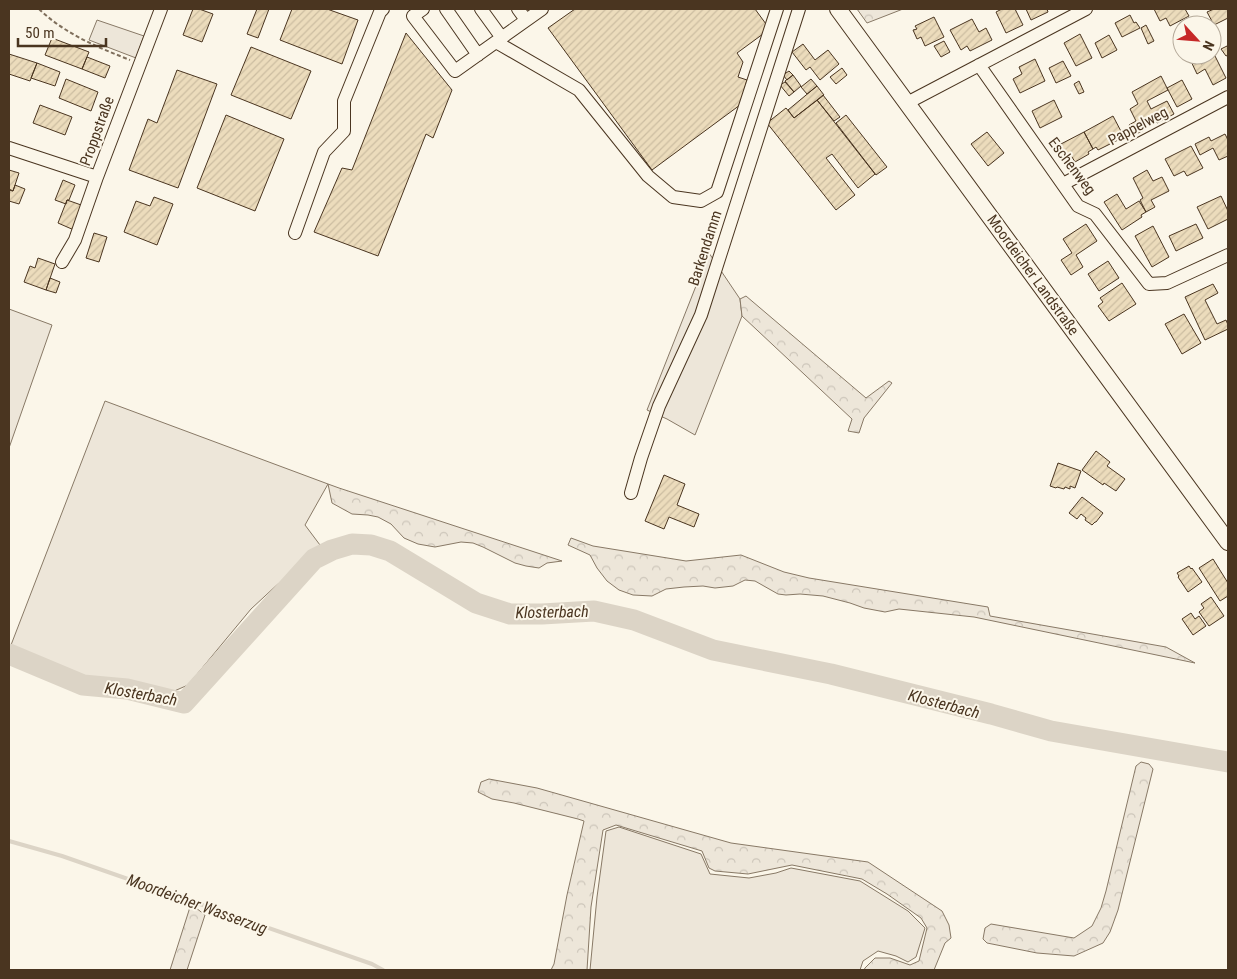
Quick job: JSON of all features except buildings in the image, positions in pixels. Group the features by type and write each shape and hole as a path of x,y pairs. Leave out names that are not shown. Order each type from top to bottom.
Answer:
{"main road":[{"name":"Moordeicher Landstraße","path":"838,9 1228,542"}],"street":[{"name":"Proppstraße","path":"9,148 97,178 161,9"},
{"path":"423,9 413,16 455,71 542,9"},
{"path":"446,9 478,55"},
{"path":"481,9 499,40 579,90 648,176 673,198 701,201 717,192 777,9"},
{"path":"518,9 526,20"},
{"name":"Barkendamm","path":"631,493 659,406 701,315 798,9"},
{"path":"907,102 1086,9"},
{"path":"295,233 324,152 344,131 344,101 379,10"},
{"name":"Eschenweg","path":"979,65 1078,206 1096,214 1148,284 1167,283 1228,255"},
{"name":"Pappelweg","path":"1063,184 1228,97"},
{"path":"62,262 75,240 97,178"}],"path":[{"path":"39,9 48,18 90,44 139,64"}],"green space":[{"path":"857,9 903,9 867,23"},
{"path":"97,20 144,36 136,58 89,40"},
{"path":"709,253 740,299 742,316 695,435 647,410"},
{"path":"746,296 866,398 889,381 892,383 864,418 859,433 848,431 852,419 742,316 740,299"},
{"path":"9,309 52,325 9,448"},
{"path":"105,401 328,484 305,525 320,545 251,609 188,685 172,692 140,683 82,676 11,645"},
{"path":"328,484 562,561 547,563 539,568 515,563 473,543 461,542 435,547 418,544 404,538 391,524 378,517 352,514 332,503"},
{"path":"571,538 593,546 686,561 741,555 784,572 809,578 988,607 990,616 1166,647 1195,663 974,617 899,609 885,612 823,596 778,594 755,581 745,580 733,586 715,588 703,586 666,589 652,596 633,595 619,590 607,581 590,555 568,545"},
{"path":"1141,762 1149,764 1153,769 1118,910 1110,932 1103,943 1074,956 1037,953 987,943 983,939 985,928 991,924 1074,938 1092,926 1101,908 1106,891 1136,766"},
{"path":"489,779 537,788 731,843 868,862 942,911 949,925 951,938 945,943 934,970 864,970 875,958 890,958 910,965 919,961 927,928 921,918 862,879 792,865 748,874 715,871 709,868 702,851 616,825 603,830 591,907 587,970 551,970 554,964 584,821 492,799 478,792 481,782"},
{"path":"619,827 701,854 710,874 749,878 791,868 860,881 908,911 925,928 916,957 908,962 896,956 878,951 863,961 860,970 590,970 606,831"},
{"path":"191,904 205,915 187,970 170,970"}],"waterway":[{"name":"Klosterbach","path":"9,654 83,685 127,689 184,703 314,559 332,550 352,544 371,545 390,551 476,603 510,614 594,611 634,620 713,650 831,674 1051,731 1228,762"},
{"name":"Moordeicher Wasserzug","path":"9,841 62,856 372,964 383,970"}]}
